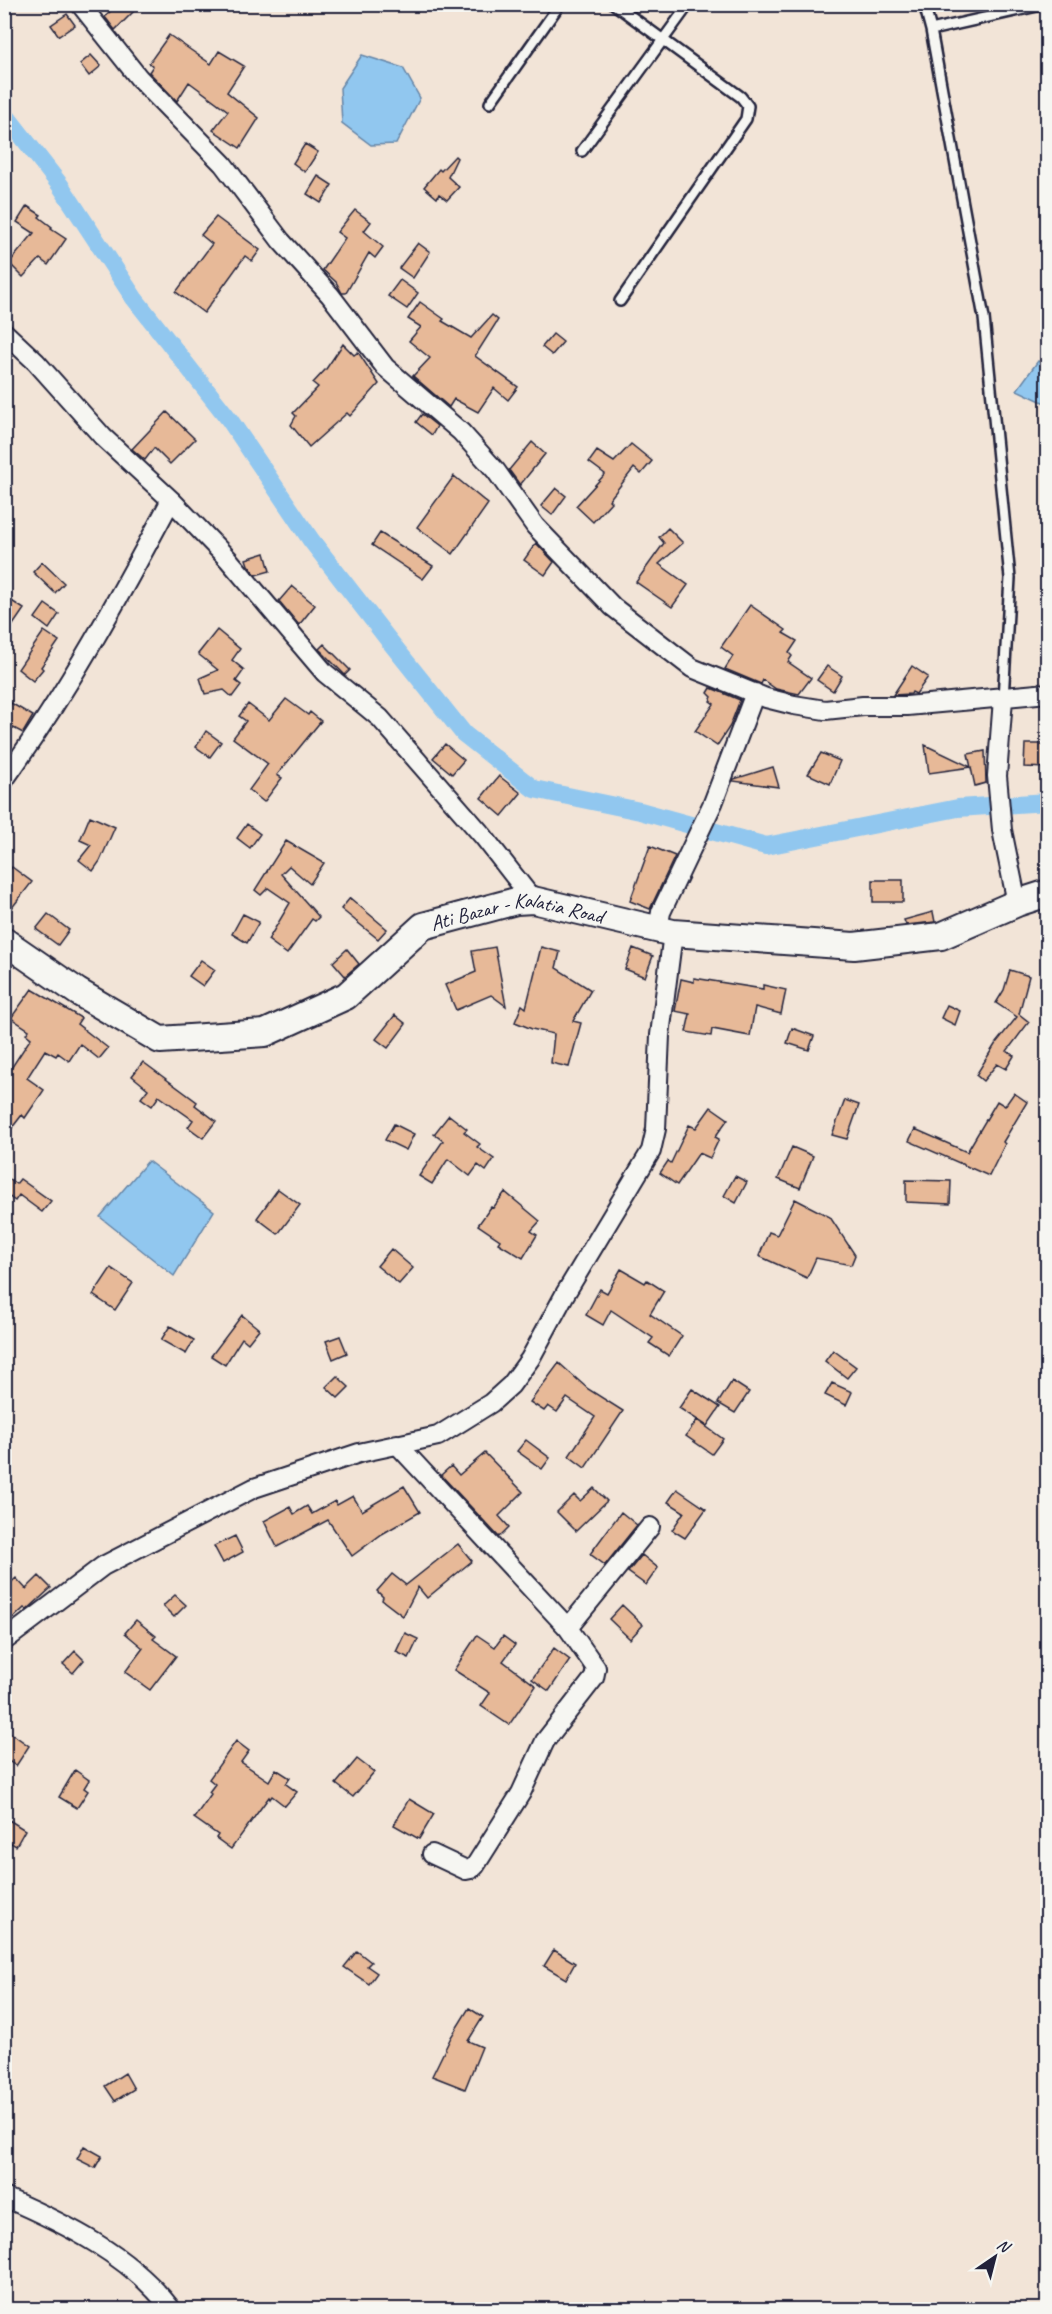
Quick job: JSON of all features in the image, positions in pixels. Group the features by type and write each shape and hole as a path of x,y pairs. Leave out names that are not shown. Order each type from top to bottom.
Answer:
{"main road":[{"name":"Ati Bazar - Kalatia Road","path":"4,941 78,992 160,1040 265,1033 346,996 423,926 516,901 533,900 666,931 854,946 941,936 1017,903 1047,893"}],"street":[{"path":"80,4 139,78 223,164 281,241 330,296 385,367 461,432 496,471 535,526 613,607 692,668 755,693 794,705 838,710 863,706 907,706 1003,699 1047,693"},
{"path":"4,332 36,362 103,437 171,500 228,559 325,673 380,718 483,836 533,900"},
{"path":"4,780 35,737 104,626 171,500"},
{"path":"4,1641 104,1566 254,1488 315,1466 397,1444 438,1436 491,1403 511,1385 530,1359 565,1294 651,1151 656,1129 666,931 661,912 713,803 755,693"},
{"path":"1003,699 997,776 1002,831 1017,903"},
{"path":"397,1444 568,1628 596,1668 594,1678 545,1741 521,1793 475,1866 466,1870 432,1854"},
{"path":"568,1628 650,1527"},
{"path":"4,2197 103,2247 132,2266 159,2293 172,2310"}],"lane":[{"path":"490,103 561,4"},
{"path":"614,4 741,97 748,106 746,119 620,301"},
{"path":"582,151 689,4"},
{"path":"924,4 931,30 984,318 1010,578 1003,699"},
{"path":"931,30 1046,4"}],"water":[{"path":"362,55 403,68 420,98 396,144 371,145 342,123 340,88"},
{"path":"1038,361 1047,365 1047,404 1017,390"},
{"path":"148,1161 214,1211 174,1276 100,1217"}],"building":[{"path":"117,4 141,4 115,30 105,17"},
{"path":"67,14 75,25 59,36 51,25"},
{"path":"169,35 211,64 219,51 244,66 227,92 259,118 240,148 213,130 228,111 189,82 177,101 149,72 153,66 149,63"},
{"path":"91,55 101,66 89,76 80,64"},
{"path":"305,144 318,152 305,172 293,163"},
{"path":"455,156 457,158 448,177 459,187 447,200 439,194 437,198 424,187 439,169 441,171"},
{"path":"318,176 332,185 321,203 307,194"},
{"path":"27,206 41,215 39,217 52,227 51,229 66,239 48,265 40,259 23,277 9,263 34,233 17,222"},
{"path":"355,210 371,222 364,231 383,247 375,258 369,253 346,293 342,293 336,282 323,270 345,238 337,232"},
{"path":"216,217 260,250 252,261 245,256 204,313 176,292 212,244 201,235"},
{"path":"418,243 430,252 413,278 399,268"},
{"path":"400,280 418,293 407,309 388,296"},
{"path":"420,302 444,319 442,321 471,338 492,315 498,320 475,356 518,387 508,400 494,388 478,412 454,399 449,407 413,376 430,358 409,341 421,327 408,319"},
{"path":"553,334 563,342 552,355 542,347"},
{"path":"343,344 354,355 358,352 379,384 350,416 347,413 309,447 291,425 296,416 293,413 318,387 313,383"},
{"path":"167,412 195,439 170,464 154,448 145,460 132,449"},
{"path":"422,414 437,426 432,435 416,422"},
{"path":"532,442 545,454 520,485 509,470"},
{"path":"631,444 652,461 641,474 634,468 609,500 611,502 593,522 576,506 605,474 589,462 597,451 614,462"},
{"path":"454,476 488,504 453,554 417,527"},
{"path":"556,488 566,496 552,515 541,506"},
{"path":"668,528 683,543 659,564 688,585 672,607 636,582 664,543 659,537"},
{"path":"380,533 433,566 423,579 372,545"},
{"path":"536,543 554,562 545,575 524,560"},
{"path":"265,553 270,571 256,575 246,559"},
{"path":"42,562 64,583 55,593 33,572"},
{"path":"292,586 315,605 299,625 279,601"},
{"path":"4,596 24,609 4,638"},
{"path":"45,604 59,614 49,629 35,618"},
{"path":"750,605 786,630 783,633 797,641 789,653 792,656 788,662 811,678 799,694 776,689 763,680 761,684 725,669 733,656 721,647"},
{"path":"217,630 240,649 232,660 244,670 236,681 241,685 232,697 224,690 205,694 200,678 218,670 198,654"},
{"path":"44,631 59,641 41,667 43,669 33,681 18,669"},
{"path":"324,644 350,670 345,675 319,649"},
{"path":"827,666 842,676 833,691 817,680"},
{"path":"912,666 928,677 916,694 912,692 911,694 893,695"},
{"path":"711,688 740,700 730,726 717,746 695,731 714,704 710,701 712,697 708,693"},
{"path":"4,699 33,716 23,733 4,723"},
{"path":"286,699 308,715 310,712 321,721 277,775 282,778 264,802 249,790 268,764 233,738 246,721 239,716 248,704 269,720"},
{"path":"206,731 221,742 210,757 196,747"},
{"path":"445,744 464,760 452,774 433,758"},
{"path":"1025,744 1047,744 1047,768 1024,767"},
{"path":"925,745 971,767 929,773"},
{"path":"985,751 986,783 975,786 968,754"},
{"path":"821,753 840,761 830,784 808,774"},
{"path":"773,767 779,787 733,781 734,779"},
{"path":"499,776 521,793 502,816 481,798"},
{"path":"90,816 115,827 93,871 79,860 91,845 80,840"},
{"path":"247,824 260,834 250,848 237,838"},
{"path":"286,841 324,863 310,884 289,866 281,874 319,917 315,921 312,919 287,954 268,940 290,903 268,888 261,895 255,890"},
{"path":"650,846 675,856 650,909 630,901"},
{"path":"12,867 32,882 4,918 4,876"},
{"path":"873,880 903,880 903,902 873,902"},
{"path":"350,898 387,929 378,939 341,909"},
{"path":"933,912 935,922 906,925 904,920"},
{"path":"48,914 69,930 58,945 36,929"},
{"path":"243,914 259,922 247,943 232,934"},
{"path":"495,947 506,1006 491,995 456,1010 445,985 476,972 472,951"},
{"path":"541,947 560,952 556,968 591,990 573,1021 581,1023 569,1067 551,1063 554,1034 515,1022 522,1005 526,1008"},
{"path":"633,948 653,956 645,977 625,969"},
{"path":"347,949 359,964 345,976 333,962"},
{"path":"201,960 215,970 203,986 189,976"},
{"path":"1010,970 1029,976 1019,1014 1029,1022 1007,1051 1014,1056 1006,1069 997,1064 983,1081 976,1075 996,1043 1017,1017 996,1003 1004,990"},
{"path":"694,978 763,989 763,985 786,990 781,1014 755,1007 750,1036 712,1029 711,1036 686,1032 690,1014 675,1011 681,979 694,982"},
{"path":"32,989 81,1018 77,1024 108,1048 99,1059 80,1044 69,1061 58,1053 56,1056 45,1050 27,1078 44,1090 25,1118 22,1115 4,1138 4,1079 31,1038 26,1034 29,1030 11,1018"},
{"path":"947,1005 960,1011 955,1025 941,1018"},
{"path":"395,1015 406,1024 388,1048 376,1039"},
{"path":"792,1028 814,1036 809,1050 787,1043"},
{"path":"143,1062 197,1102 195,1105 216,1121 203,1138 188,1127 193,1120 159,1096 152,1106 141,1098 148,1089 132,1076"},
{"path":"1014,1093 1027,1102 1003,1142 1005,1144 989,1176 909,1141 915,1129 967,1152 997,1101 1005,1106"},
{"path":"845,1100 859,1105 847,1139 832,1135"},
{"path":"711,1107 728,1119 715,1137 719,1139 710,1158 699,1153 677,1185 660,1173 668,1161 671,1163 689,1125 696,1128"},
{"path":"449,1115 467,1129 464,1132 480,1144 477,1147 494,1159 486,1171 478,1165 470,1176 448,1159 432,1184 419,1176 443,1141 434,1134"},
{"path":"394,1124 414,1134 406,1150 385,1140"},
{"path":"792,1147 813,1156 800,1188 778,1179"},
{"path":"4,1175 16,1184 20,1179 51,1201 42,1212 19,1195 15,1201 4,1193"},
{"path":"735,1176 747,1182 736,1203 724,1196"},
{"path":"906,1180 951,1181 950,1204 906,1202"},
{"path":"278,1189 300,1205 278,1234 257,1218"},
{"path":"505,1192 540,1221 531,1231 537,1235 523,1258 498,1243 500,1240 478,1225"},
{"path":"795,1199 830,1217 855,1255 851,1265 816,1258 807,1278 759,1256 769,1232 777,1235"},
{"path":"391,1249 413,1268 399,1284 377,1266"},
{"path":"111,1268 133,1283 115,1310 93,1295"},
{"path":"621,1269 645,1283 647,1280 664,1291 650,1314 682,1336 669,1356 649,1343 653,1338 611,1310 603,1325 586,1315 600,1289 607,1293"},
{"path":"242,1315 259,1329 248,1343 242,1338 225,1365 211,1356"},
{"path":"170,1326 194,1340 186,1354 161,1340"},
{"path":"340,1336 347,1353 333,1359 326,1341"},
{"path":"833,1350 856,1367 847,1378 825,1361"},
{"path":"559,1363 588,1389 623,1411 585,1468 569,1456 595,1417 567,1398 557,1412 548,1406 544,1411 530,1402"},
{"path":"337,1376 349,1387 338,1398 326,1387"},
{"path":"732,1381 749,1392 735,1413 718,1403"},
{"path":"832,1383 852,1392 846,1405 825,1395"},
{"path":"692,1389 720,1407 707,1426 679,1408"},
{"path":"697,1420 723,1439 712,1454 686,1436"},
{"path":"526,1440 550,1458 542,1469 517,1451"},
{"path":"485,1453 523,1492 499,1516 509,1527 499,1537 441,1475 451,1466 459,1475"},
{"path":"404,1486 420,1512 382,1534 352,1556 328,1520 277,1547 264,1521 290,1507 294,1514 307,1506 312,1514 335,1501 337,1505 353,1496 362,1511"},
{"path":"594,1488 607,1501 576,1531 557,1512 574,1495 580,1501"},
{"path":"677,1489 706,1509 685,1538 672,1530 684,1512 668,1502"},
{"path":"621,1512 637,1525 605,1565 590,1554"},
{"path":"235,1536 243,1552 223,1563 214,1546"},
{"path":"458,1544 472,1561 427,1598 418,1587 403,1616 382,1600 383,1597 377,1591 392,1574 406,1585"},
{"path":"642,1555 658,1568 646,1585 628,1572"},
{"path":"39,1576 51,1588 27,1610 24,1608 4,1627 4,1589 16,1578 26,1589"},
{"path":"175,1595 186,1605 174,1617 163,1606"},
{"path":"622,1605 643,1625 630,1639 609,1619"},
{"path":"136,1620 156,1636 153,1639 176,1656 150,1690 125,1672 143,1648 125,1633"},
{"path":"405,1633 418,1639 409,1658 396,1652"},
{"path":"477,1635 495,1647 503,1636 515,1645 503,1661 536,1686 509,1725 481,1706 490,1693 454,1670"},
{"path":"554,1648 570,1660 549,1691 532,1679"},
{"path":"75,1651 84,1660 73,1673 63,1664"},
{"path":"4,1728 29,1746 16,1766 4,1758"},
{"path":"236,1741 249,1751 241,1762 269,1781 276,1769 290,1778 286,1784 297,1792 285,1806 272,1796 270,1799 269,1797 231,1849 216,1838 218,1835 194,1818 211,1794 209,1792 215,1784 209,1779"},
{"path":"357,1759 374,1772 353,1797 336,1784"},
{"path":"75,1770 89,1780 84,1788 88,1791 77,1808 59,1797"},
{"path":"409,1799 434,1814 419,1839 394,1825"},
{"path":"9,1820 25,1830 16,1846 4,1839 4,1827"},
{"path":"554,1950 575,1963 566,1979 544,1966"},
{"path":"357,1951 371,1962 367,1966 377,1973 369,1984 344,1967"},
{"path":"469,2008 483,2017 468,2041 482,2047 465,2089 432,2076 451,2037"},
{"path":"125,2073 134,2089 115,2101 105,2086"},
{"path":"84,2146 102,2156 95,2168 77,2159"}],"waterway":[{"path":"4,113 60,185 134,298 229,419 311,540 387,638 464,734 534,789 640,811 766,846 958,808 1048,802"}]}
